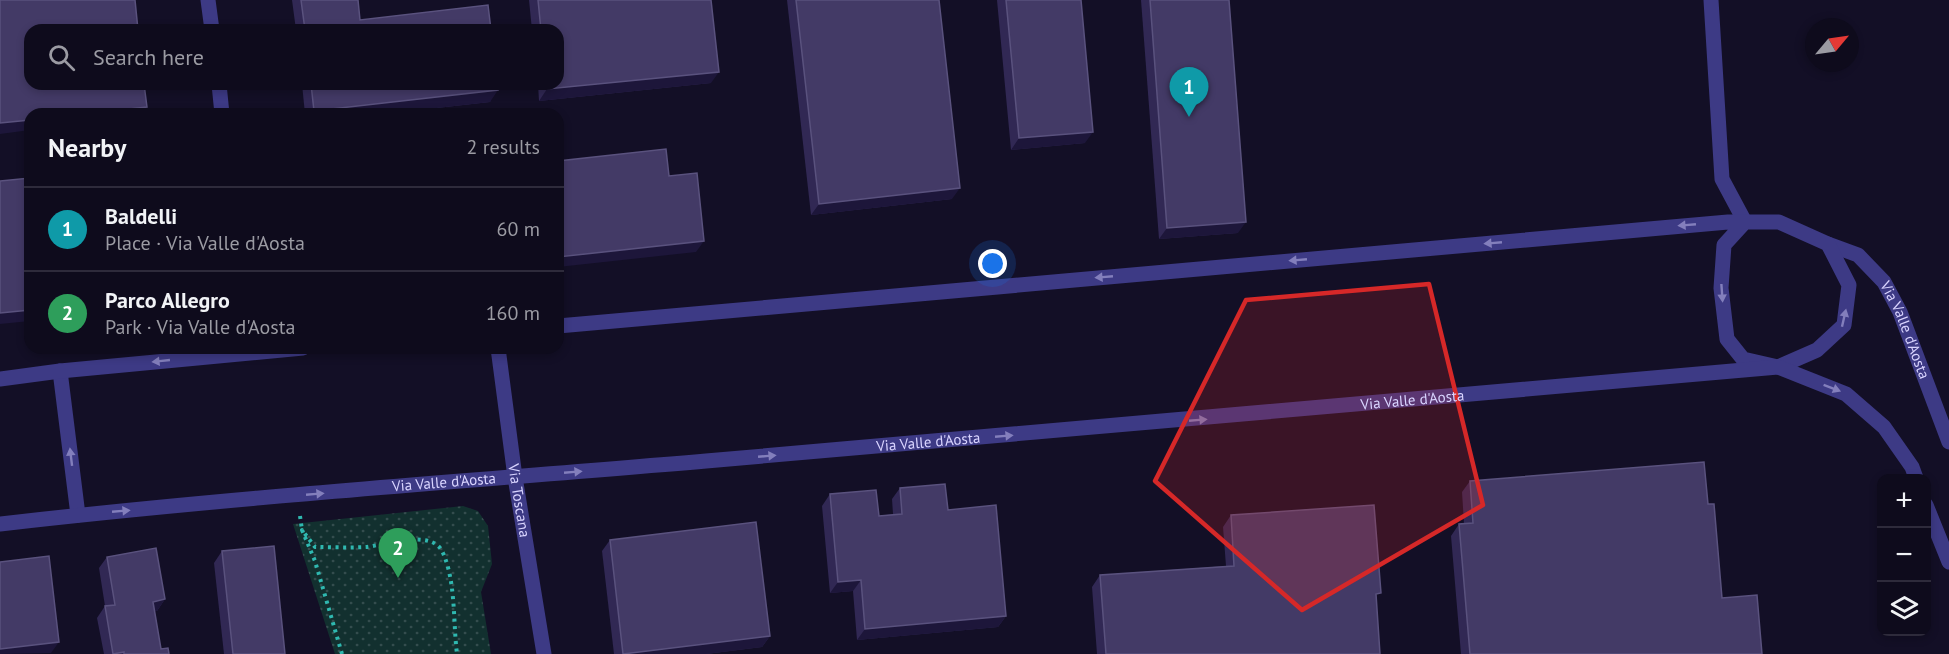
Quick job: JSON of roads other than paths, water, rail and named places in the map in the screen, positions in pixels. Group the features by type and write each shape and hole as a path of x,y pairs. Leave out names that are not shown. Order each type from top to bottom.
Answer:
{"street":[{"path":"208,0 211,24"},
{"path":"1711,0 1722,179 1745,222"},
{"path":"220,90 221,108"},
{"name":"Via Valle d'Aosta","path":"564,325 1728,222 1779,222 1858,255 1884,282 1900,312 1949,442"},
{"name":"Via Valle d'Aosta","path":"1745,222 1724,245 1721,288 1727,339 1743,359 1778,367 1846,394 1884,427 1915,474"},
{"name":"Via Valle d'Aosta","path":"0,524 78,515 515,477 1315,410 1778,367 1817,350 1844,325 1849,285 1828,244"},
{"path":"0,379 215,354"},
{"name":"Via Toscana","path":"499,354 515,477 544,654"},
{"path":"60,371 78,515"},
{"path":"1931,517 1949,562"}],"place":[{"name":"Baldelli","path":"1189,117"},
{"name":"Parco Allegro","path":"398,578"}]}
